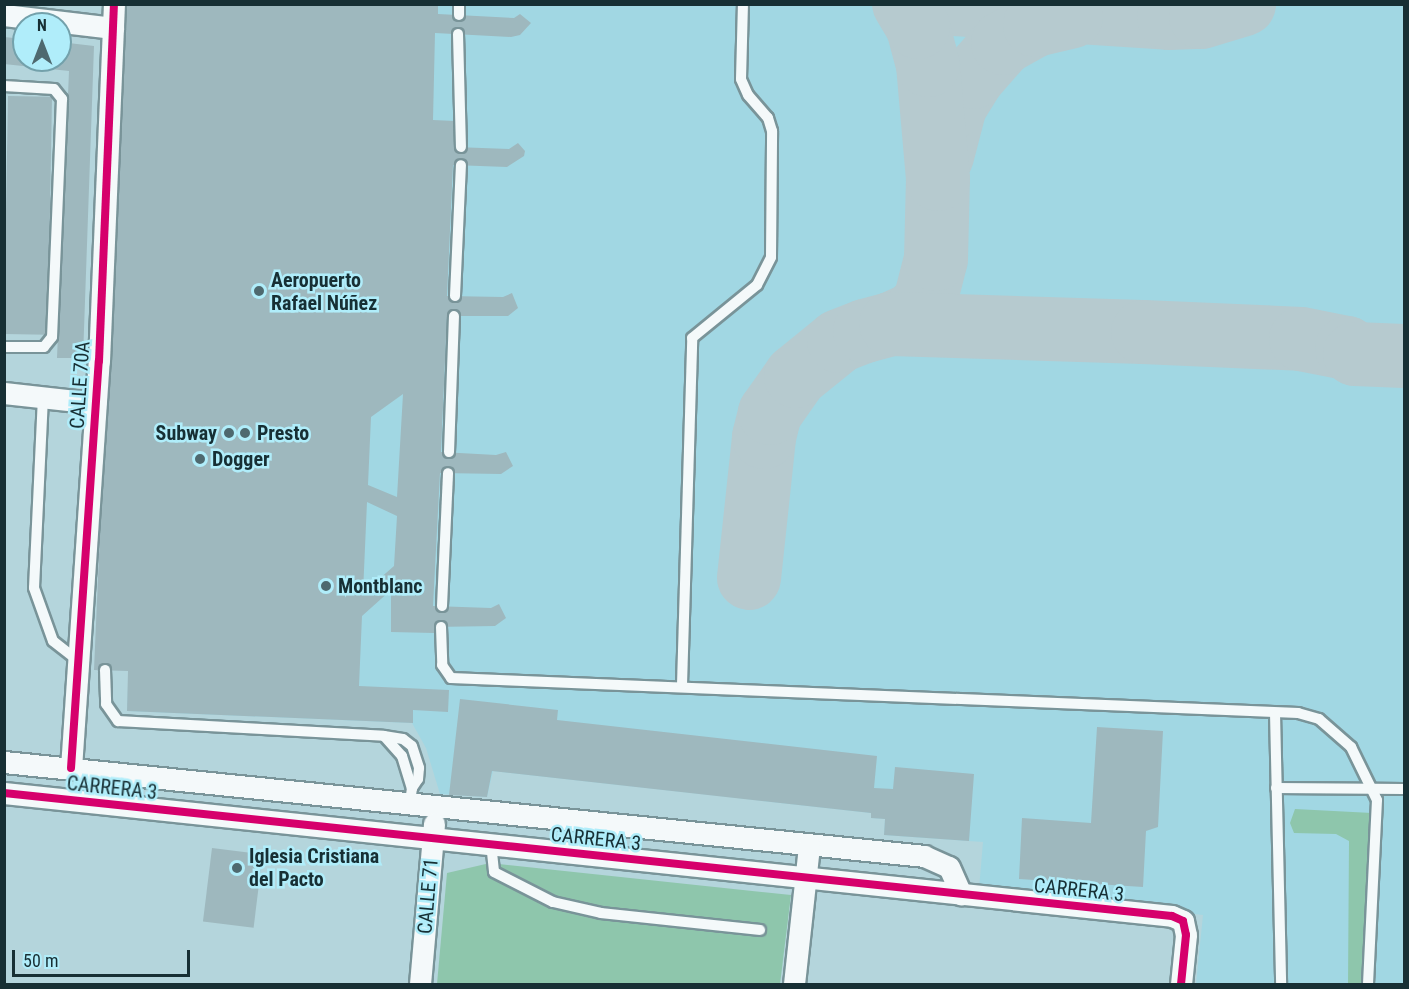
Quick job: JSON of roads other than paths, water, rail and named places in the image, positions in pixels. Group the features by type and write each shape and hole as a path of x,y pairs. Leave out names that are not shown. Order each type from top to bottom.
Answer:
{"street":[{"name":"CALLE 70A","path":"71,768 95,403 103,370 114,4"},
{"path":"4,15 113,28"},
{"path":"4,393 95,403"},
{"name":"CARRERA 3","path":"4,762 411,795 435,807 931,858 949,867 961,894"},
{"name":"CARRERA 3","path":"4,793 1172,916 1183,921 1186,935 1181,984"},
{"name":"CALLE 71","path":"420,984 435,807"},
{"path":"794,984 809,844"}],"lane":[{"path":"682,685 692,338 757,285 771,257 772,131 768,118 748,95 741,79 743,4"},
{"path":"458,34 461,147"},
{"path":"4,86 54,89 62,99 52,337 44,347 4,347"},
{"path":"455,296 461,165"},
{"path":"449,452 454,316"},
{"path":"43,397 33,569 46,627 53,641 79,661"},
{"path":"442,606 448,473"},
{"path":"441,627 442,665 451,678 682,685 1275,713 1319,719 1336,730 1351,747 1377,800 1368,984"},
{"path":"105,670 106,704 118,721 384,736 402,756 411,795"},
{"path":"1275,713 1281,984"},
{"path":"1276,788 1404,789"},
{"path":"491,843 494,872 552,902 601,913 760,930"}],"place":[{"name":"Aeropuerto Rafael Núñez","path":"259,291"},
{"name":"Subway","path":"229,433"},
{"name":"Presto","path":"245,433"},
{"name":"Dogger","path":"200,459"},
{"name":"Montblanc","path":"326,586"},
{"name":"Iglesia Cristiana del Pacto","path":"237,868"}]}
